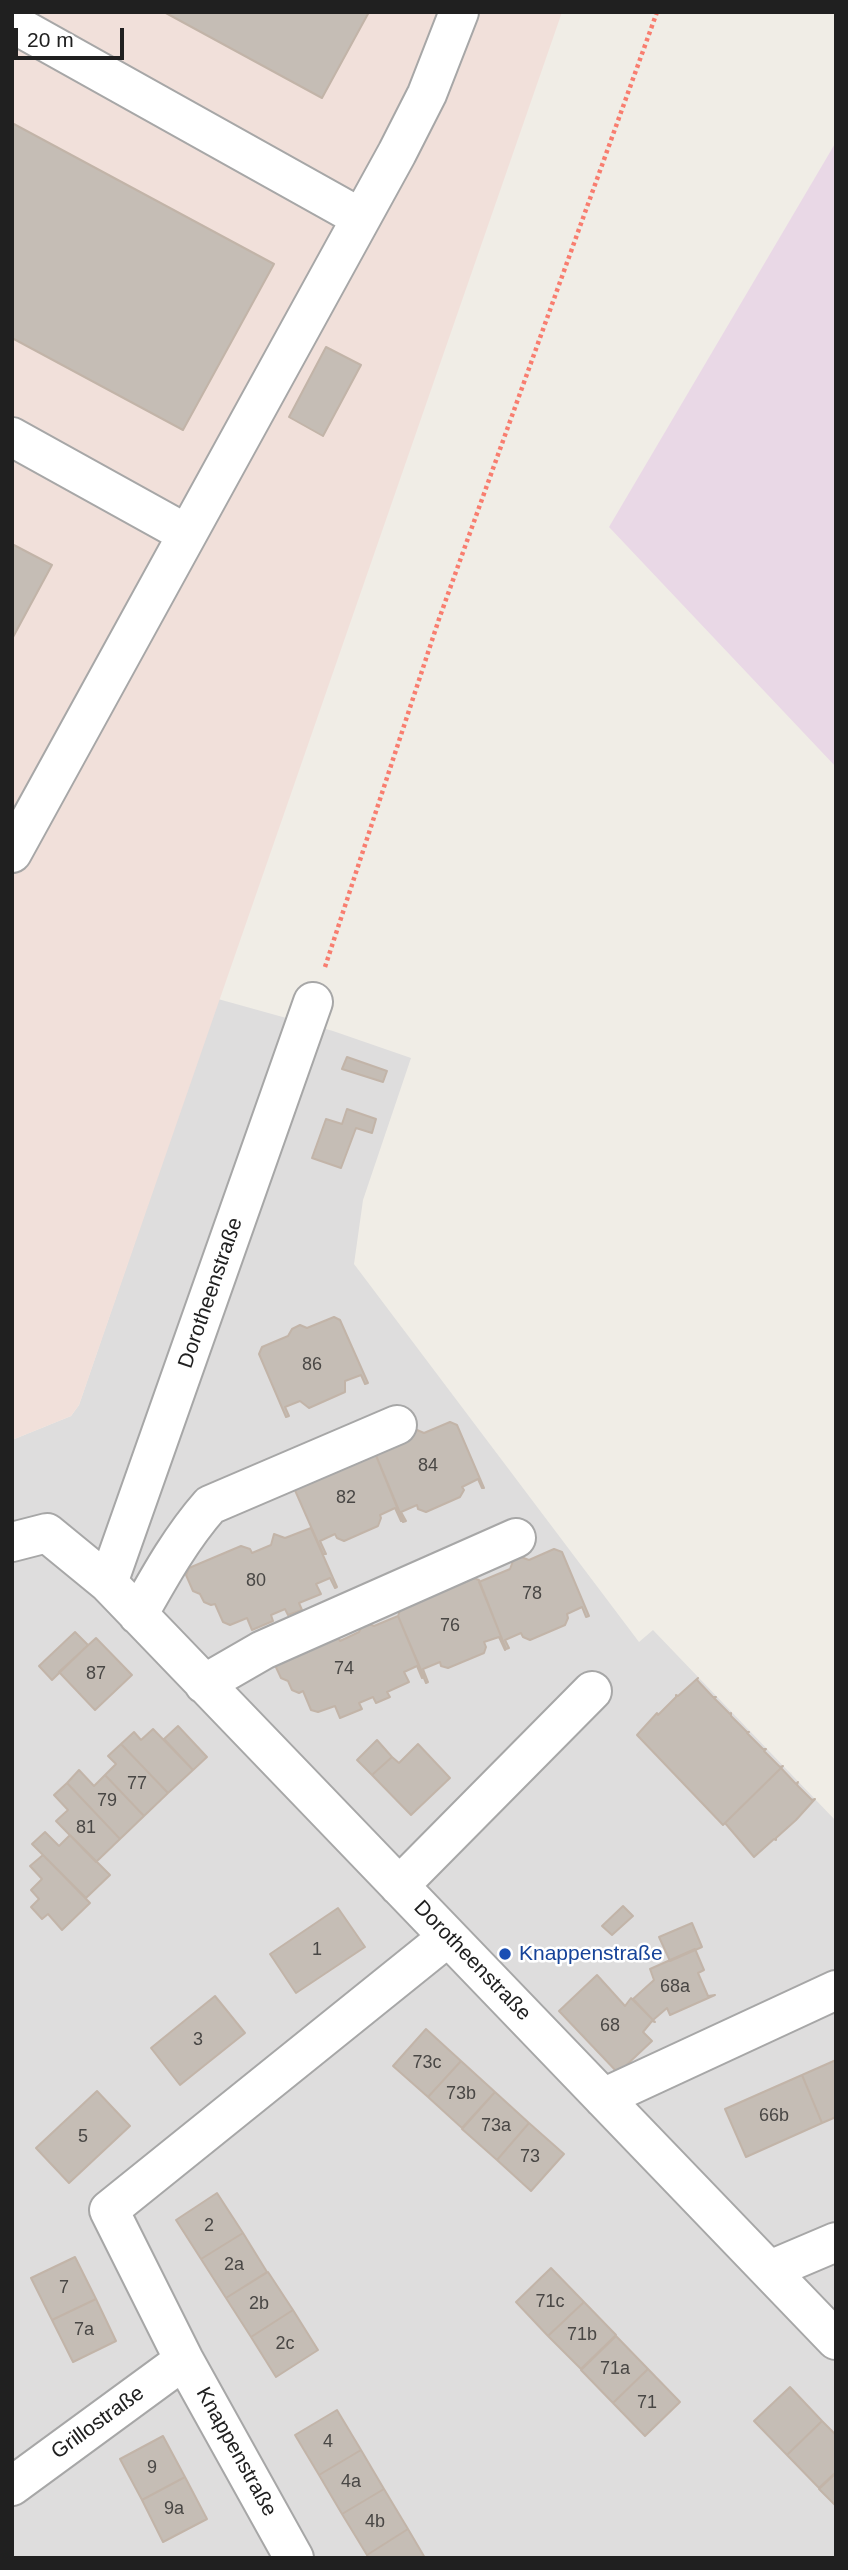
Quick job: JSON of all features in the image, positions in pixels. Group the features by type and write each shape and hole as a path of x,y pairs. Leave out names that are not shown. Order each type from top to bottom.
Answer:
{"street":[{"path":"17,833 362,218 427,94 459,12"},
{"path":"12,23 362,218"},
{"path":"12,437 187,534"},
{"name":"Dorotheenstraße","path":"108,1583 313,1002"},
{"path":"138,1615 167,1564 194,1523 210,1505 397,1425"},
{"name":"Dorotheenstraße","path":"12,1542 47,1534 108,1583 836,2340"},
{"path":"204,1684 263,1650 516,1538"},
{"path":"399,1886 592,1691"},
{"name":"Knappenstraße","path":"294,2558 184,2360 109,2210 448,1937"},
{"path":"603,2098 836,1990"},
{"path":"770,2270 836,2242"},
{"name":"Grillostraße","path":"12,2486 184,2360"}],"path":[{"path":"313,1002 444,606 657,12"}],"shaded area":[{"path":"12,12 562,12 79,1405 71,1416 12,1440"},
{"path":"836,142 836,767 609,527"},
{"path":"218,999 333,1031 411,1058 363,1200 354,1264 639,1642 653,1630 836,1821 836,2558 12,2558 12,1440 71,1416 79,1405"}],"building":[{"path":"164,12 369,12 322,98"},
{"path":"12,123 274,264 183,430 12,338"},
{"path":"326,347 361,365 323,436 289,417"},
{"path":"12,544 52,565 12,639"},
{"path":"347,1057 387,1071 383,1082 342,1069"},
{"path":"347,1109 376,1119 372,1133 356,1128 341,1168 312,1158 326,1119 342,1124"},
{"path":"334,1317 340,1320 368,1383 365,1384 361,1375 345,1381 345,1392 309,1408 300,1401 285,1407 289,1416 286,1417 259,1354 262,1347 288,1336 292,1329 300,1325 307,1328"},
{"path":"450,1422 457,1425 484,1488 478,1479 462,1487 464,1490 460,1497 426,1512 418,1509 417,1505 401,1512 406,1521 403,1522 375,1453 408,1433 417,1430 424,1433"},
{"path":"375,1453 403,1520 401,1521 395,1508 380,1515 378,1526 344,1541 335,1534 320,1541 326,1554 323,1554 294,1488"},
{"path":"311,1528 337,1587 335,1588 330,1578 316,1584 321,1594 299,1603 302,1610 288,1615 285,1609 271,1615 273,1621 252,1630 247,1618 230,1625 223,1622 215,1604 204,1602 200,1594 193,1591 186,1575 189,1568 241,1546 250,1549 252,1553 271,1545 274,1534 285,1538"},
{"path":"554,1549 562,1552 589,1616 586,1617 582,1607 567,1614 565,1625 530,1640 521,1633 505,1640 509,1648 506,1649 479,1582 510,1569 513,1561 521,1557 529,1560"},
{"path":"473,1578 479,1580 506,1649 499,1637 484,1642 484,1653 448,1668 441,1666 440,1662 423,1669 428,1682 426,1683 398,1616 401,1608"},
{"path":"398,1616 424,1677 422,1678 417,1666 404,1672 409,1682 387,1692 390,1697 376,1703 373,1697 359,1703 362,1709 340,1718 335,1706 318,1712 311,1710 303,1691 299,1693 292,1690 288,1681 281,1678 274,1663 338,1637 340,1641 359,1632 364,1622 374,1626"},
{"path":"75,1632 88,1645 52,1680 39,1666"},
{"path":"96,1638 132,1675 95,1710 59,1672"},
{"path":"698,1678 713,1697 749,1732 747,1733 766,1749 764,1751 780,1767 783,1766 723,1825 637,1735 676,1695"},
{"path":"178,1726 207,1757 193,1770 164,1739"},
{"path":"153,1729 193,1770 168,1793 121,1744 134,1732 141,1740"},
{"path":"377,1740 392,1757 372,1775 357,1760"},
{"path":"121,1744 168,1793 144,1816 105,1775 116,1764 108,1756"},
{"path":"418,1744 450,1778 411,1815 372,1775 392,1757 399,1763"},
{"path":"781,1768 796,1784 798,1782 797,1785 812,1800 815,1799 776,1840 754,1857 725,1823"},
{"path":"79,1770 94,1786 105,1775 144,1816 120,1839 67,1783"},
{"path":"67,1783 120,1839 96,1862 56,1821 68,1810 54,1795"},
{"path":"45,1832 59,1846 70,1835 110,1875 86,1898 32,1844"},
{"path":"43,1855 90,1903 62,1930 48,1914 42,1919 31,1907 39,1899 31,1890 42,1879 30,1866"},
{"path":"623,1906 633,1916 612,1935 602,1926"},
{"path":"338,1908 365,1947 296,1993 270,1954"},
{"path":"692,1923 702,1947 670,1961 659,1937"},
{"path":"695,1949 704,1970 698,1973 708,1996 715,1995 670,2015 667,2008 653,2020 633,1999 654,1980 650,1969"},
{"path":"597,1975 625,2006 631,1998 655,2022 652,2021 643,2032 652,2041 618,2073 559,2011"},
{"path":"215,1996 245,2033 180,2085 151,2048"},
{"path":"426,2029 461,2061 428,2097 393,2066"},
{"path":"836,2060 836,2117 822,2123 802,2075"},
{"path":"461,2061 495,2092 462,2128 428,2097"},
{"path":"802,2075 822,2123 746,2157 725,2109"},
{"path":"97,2091 130,2126 69,2183 36,2148"},
{"path":"495,2092 529,2123 497,2160 462,2129"},
{"path":"529,2123 564,2154 531,2191 497,2160"},
{"path":"217,2193 243,2233 201,2259 176,2220"},
{"path":"243,2233 267,2272 226,2298 201,2259"},
{"path":"75,2257 96,2299 52,2320 31,2278"},
{"path":"551,2268 584,2302 548,2336 516,2302"},
{"path":"268,2272 293,2310 251,2337 226,2298"},
{"path":"96,2299 116,2341 73,2362 52,2320"},
{"path":"584,2302 616,2335 581,2369 548,2336"},
{"path":"293,2310 318,2350 276,2377 251,2337"},
{"path":"616,2336 648,2369 613,2403 581,2370"},
{"path":"648,2369 680,2402 645,2436 613,2403"},
{"path":"790,2387 822,2421 787,2455 754,2421"},
{"path":"337,2410 361,2450 319,2475 295,2435"},
{"path":"822,2421 836,2435 836,2472 819,2488 787,2455"},
{"path":"163,2436 185,2477 142,2500 120,2459"},
{"path":"361,2450 384,2489 342,2514 319,2475"},
{"path":"836,2473 836,2506 819,2489"},
{"path":"185,2477 207,2519 163,2542 142,2500"},
{"path":"384,2489 408,2529 367,2555 342,2514"},
{"path":"408,2529 425,2558 368,2558 367,2555"}],"place":[{"name":"Knappenstraße","path":"505,1954"}]}
